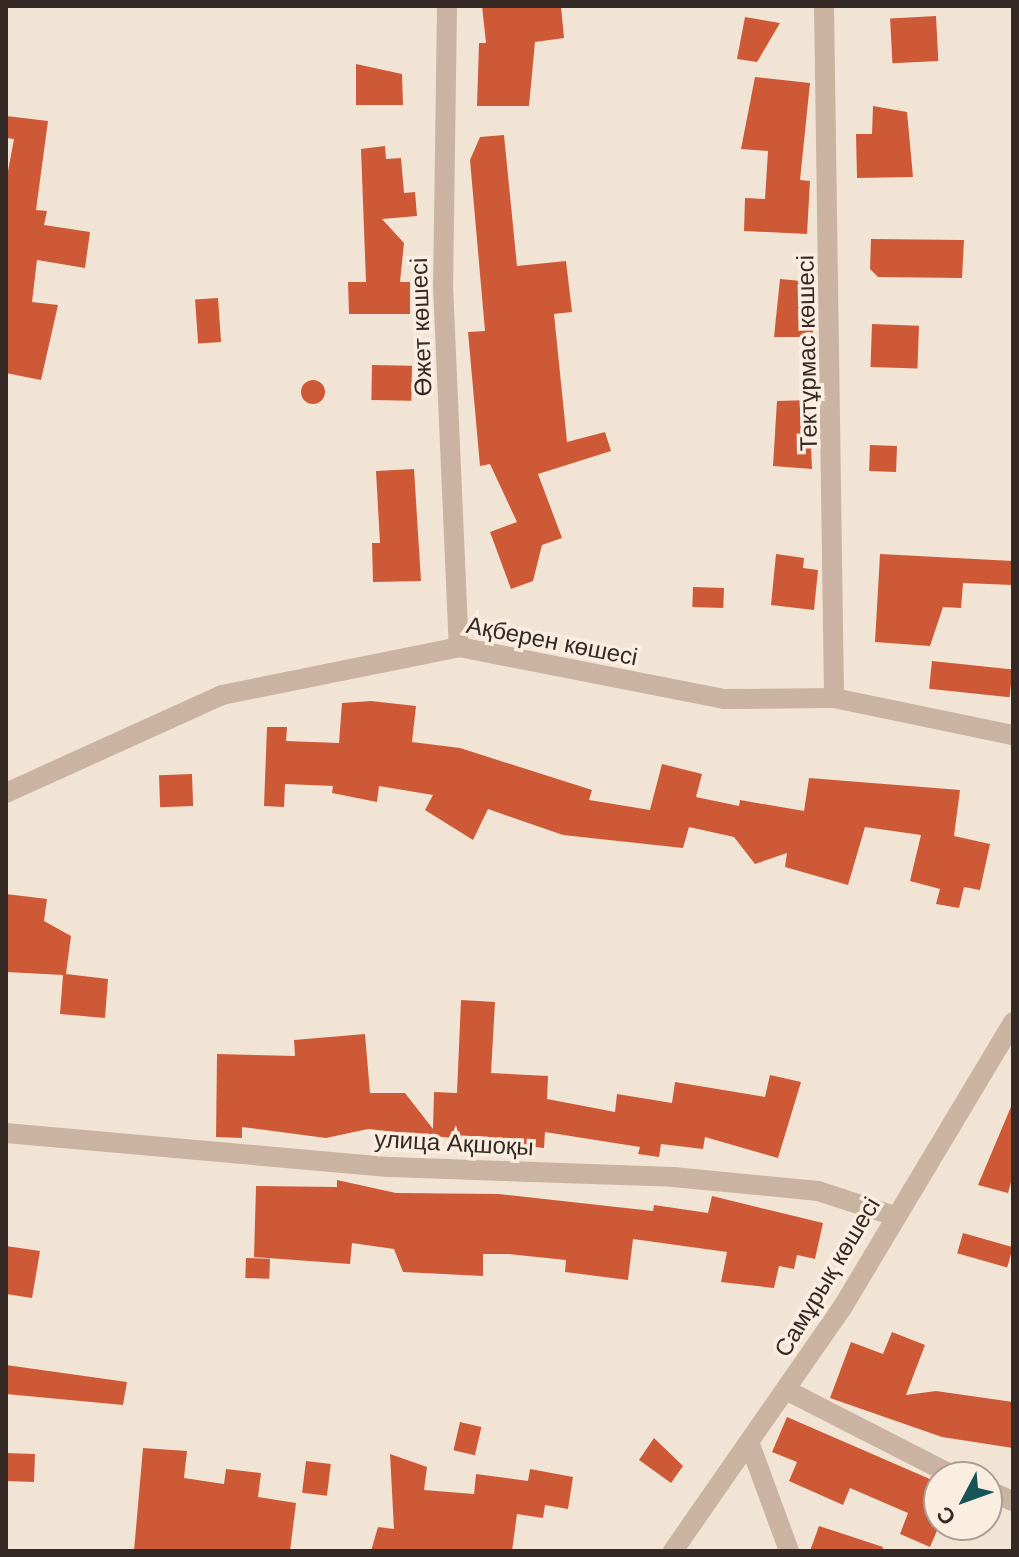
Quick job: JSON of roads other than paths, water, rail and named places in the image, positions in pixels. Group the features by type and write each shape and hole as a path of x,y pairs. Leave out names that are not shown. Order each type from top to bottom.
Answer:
{"street":[{"name":"Өжет көшесі","path":"447,6 443,285 459,647"},
{"name":"Тектұрмас көшесі","path":"824,6 834,698"},
{"name":"Ақберен көшесі","path":"6,793 222,695 459,647 723,699 834,698 1013,735"},
{"name":"Самұрық көшесі","path":"673,1551 788,1391 1013,1022"},
{"name":"улица Ақшоқы","path":"6,1133 390,1167 673,1177 818,1191 895,1216"},
{"path":"788,1391 925,1461"},
{"path":"749,1442 789,1547"}]}
